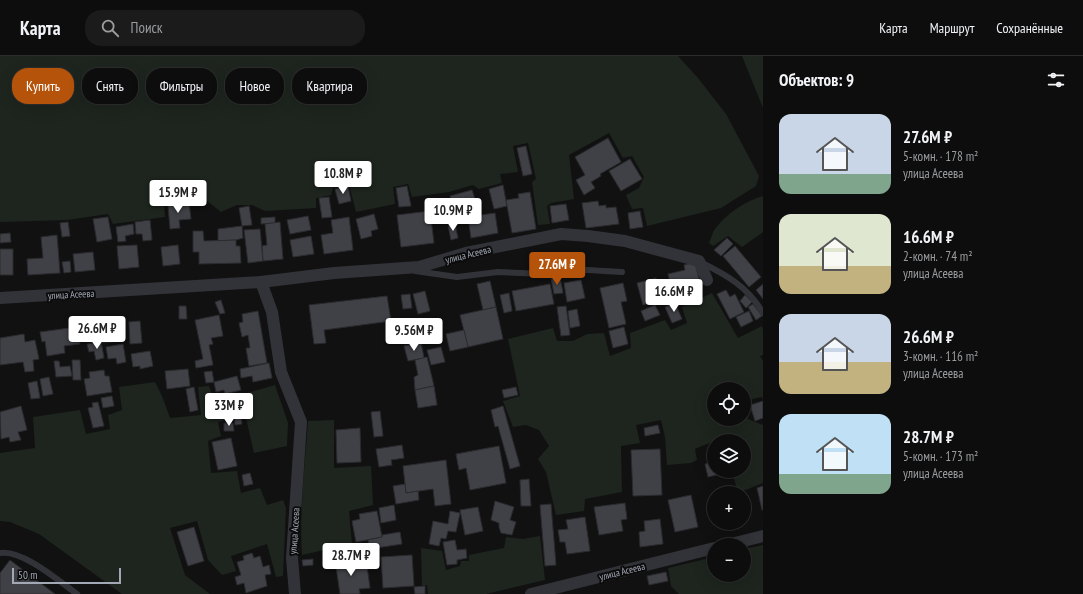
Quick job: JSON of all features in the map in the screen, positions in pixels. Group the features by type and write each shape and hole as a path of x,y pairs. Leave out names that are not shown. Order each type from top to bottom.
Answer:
{"street":[{"name":"улица Асеева","path":"0,298 261,282 334,273 419,267 466,253 561,234 625,241 699,261"},
{"path":"699,261 707,280"},
{"name":"улица Асеева","path":"261,282 272,312 281,372 301,422 292,558 295,594"},
{"path":"751,539 763,536"},
{"name":"улица Асеева","path":"531,594 707,550"}],"lane":[{"path":"699,261 724,274 744,288 763,313"},
{"path":"397,269 457,277 498,272 545,274 570,269 622,272"},
{"path":"0,553 16,554 48,572 77,594"}],"shaded area":[{"path":"0,56 678,56 698,78 726,114 759,176 756,186 721,208 647,226 643,208 632,209 626,195 639,188 644,177 632,156 623,158 609,133 569,155 574,199 551,203 547,206 550,224 538,225 532,182 536,179 528,143 513,146 518,172 500,174 502,183 479,189 473,185 449,192 412,197 408,184 393,187 395,204 356,212 349,184 333,188 331,195 316,198 316,208 265,211 252,205 237,205 221,212 207,201 196,184 178,188 180,201 164,204 165,217 113,224 108,214 67,220 0,222"},
{"path":"742,56 763,56 763,108"},
{"path":"763,196 763,232 742,247 728,236 713,246 709,243 713,232 719,223 730,213 749,201"},
{"path":"712,293 738,338 762,326 763,355 760,356 763,361 763,399 761,397 751,399 751,382 707,382 707,426 751,426 751,420 763,425 763,483 751,488 751,486 736,486 734,478 751,478 751,434 707,434 707,444 695,449 697,460 691,463 667,465 665,437 661,420 636,425 640,443 621,446 622,492 585,499 584,511 556,515 546,472 538,459 549,446 539,430 526,425 513,427 503,401 520,396 508,339 553,328 557,341 573,341 587,334 604,333 610,356 631,348 630,333 665,320 671,330 687,323 682,307"},
{"path":"155,382 170,418 201,415 198,387 209,386 214,399 247,393 275,385 288,423 287,446 254,453 244,409 228,413 227,420 218,422 221,436 208,441 211,473 237,471 241,493 260,488 267,505 283,500 286,508 283,576 276,577 267,544 231,556 236,571 222,575 208,560 197,521 170,528 185,575 210,594 122,594 39,534 10,522 0,521 0,453 35,448 33,417 80,410 86,434 110,429 108,415 122,410 119,387"},
{"path":"334,420 334,468 371,466 373,505 349,511 352,544 302,555 302,504 308,421"},
{"path":"540,536 545,580 486,594 428,594 427,585 422,586 421,548 442,551 446,570 460,566 461,561 469,561 469,555 504,548 506,537 523,539"},
{"path":"763,545 763,594 679,594 671,586 668,568 707,559 707,582 751,582 751,548"}],"building":[{"path":"608,138 621,162 600,174 601,176 591,182 595,188 584,195 576,180 585,175 575,157"},
{"path":"526,146 532,174 523,176 517,148"},
{"path":"630,159 642,179 621,191 609,171"},
{"path":"503,185 507,206 494,209 489,189"},
{"path":"191,186 194,199 185,200 183,188"},
{"path":"348,186 351,201 339,204 335,189"},
{"path":"407,186 411,206 399,207 396,188"},
{"path":"472,190 475,199 464,203 465,206 454,209 450,196"},
{"path":"530,192 536,229 512,233 506,200 519,198 518,194"},
{"path":"329,197 332,217 322,218 319,198"},
{"path":"598,201 599,206 606,205 606,208 616,207 619,224 586,228 582,203"},
{"path":"189,203 191,219 179,220 180,228 170,229 168,205"},
{"path":"566,204 569,220 552,223 550,206"},
{"path":"249,206 252,225 242,226 239,208"},
{"path":"447,209 450,221 437,224 434,212"},
{"path":"430,211 434,243 401,247 397,215"},
{"path":"640,211 643,227 630,229 628,213"},
{"path":"495,213 498,233 471,238 468,217"},
{"path":"374,214 378,229 371,231 372,236 361,239 356,219"},
{"path":"308,216 311,230 290,234 287,220"},
{"path":"108,217 112,239 97,242 93,219"},
{"path":"275,217 275,223 261,224 261,218"},
{"path":"349,217 353,250 324,254 321,235 333,233 331,220"},
{"path":"150,220 152,240 143,241 142,234 136,234 135,222"},
{"path":"68,222 70,236 62,237 60,223"},
{"path":"280,222 283,259 263,261 262,246 267,245 265,224"},
{"path":"133,224 134,234 125,236 126,241 118,242 116,227"},
{"path":"455,224 458,238 451,240 448,226"},
{"path":"242,226 243,238 218,241 218,229"},
{"path":"260,229 263,261 248,263 244,230"},
{"path":"193,231 203,231 204,241 236,240 236,246 240,246 241,263 199,264 199,252 193,252"},
{"path":"10,233 11,242 0,243 0,234"},
{"path":"57,235 60,273 28,275 27,259 43,258 41,237"},
{"path":"311,236 314,254 293,257 290,240"},
{"path":"727,238 733,244 721,256 714,250"},
{"path":"137,245 139,267 119,269 117,246"},
{"path":"178,245 180,264 163,266 161,247"},
{"path":"735,246 761,277 749,287 723,256"},
{"path":"0,249 13,249 13,275 0,275"},
{"path":"93,252 95,270 75,272 73,254"},
{"path":"70,261 71,272 64,273 62,262"},
{"path":"695,262 701,287 673,294 668,274 685,270 684,265"},
{"path":"560,277 563,293 554,294 551,278"},
{"path":"656,278 662,300 643,305 637,283"},
{"path":"581,280 585,298 567,302 564,283"},
{"path":"490,281 496,307 483,310 477,284"},
{"path":"623,283 627,301 621,302 626,324 609,328 600,288"},
{"path":"550,284 554,304 516,311 512,291"},
{"path":"763,284 763,299 756,290"},
{"path":"726,290 730,297 735,294 744,312 730,319 717,294"},
{"path":"425,291 430,311 418,314 413,294"},
{"path":"509,293 512,311 504,313 500,295"},
{"path":"410,294 412,308 403,309 401,295"},
{"path":"745,295 752,302 746,308 740,301"},
{"path":"387,296 391,321 324,330 326,343 314,344 309,305"},
{"path":"221,300 225,313 220,314 215,302"},
{"path":"675,303 682,319 672,323 665,307"},
{"path":"753,304 762,316 756,320 748,307"},
{"path":"655,305 660,315 645,321 641,311"},
{"path":"179,306 186,306 187,319 179,319"},
{"path":"566,306 570,335 561,336 557,307"},
{"path":"496,307 503,339 468,347 460,315"},
{"path":"577,309 580,326 570,328 568,311"},
{"path":"258,311 267,363 249,366 246,348 250,348 248,335 242,337 239,323 243,322 242,314"},
{"path":"749,311 753,321 741,327 736,317"},
{"path":"219,315 223,336 211,338 213,344 209,345 213,365 196,368 195,361 203,359 195,320"},
{"path":"140,321 142,343 130,344 129,322"},
{"path":"118,323 120,341 103,343 101,324"},
{"path":"99,324 101,339 86,341 84,326"},
{"path":"77,327 80,344 64,346 65,353 47,356 45,341 42,342 40,332"},
{"path":"624,327 628,344 613,348 609,331"},
{"path":"464,330 468,347 450,351 446,334"},
{"path":"24,334 25,342 35,340 39,359 33,360 34,371 25,372 23,362 0,365 0,338"},
{"path":"101,341 104,358 96,360 94,351 89,352 87,344"},
{"path":"421,342 424,358 408,361 404,346"},
{"path":"123,344 126,362 117,364 116,358 108,359 106,347"},
{"path":"441,347 445,362 431,365 427,350"},
{"path":"150,351 153,366 140,369 140,366 133,367 131,354"},
{"path":"427,357 434,386 415,390 414,377 418,375 415,360"},
{"path":"72,360 80,360 81,380 73,380"},
{"path":"54,361 59,361 60,367 70,366 72,376 56,377"},
{"path":"269,363 272,378 253,382 252,376 241,378 240,369"},
{"path":"188,369 190,386 167,389 165,371"},
{"path":"104,370 105,376 109,376 112,392 87,396 84,379 90,378 89,372"},
{"path":"212,371 214,382 206,383 204,372"},
{"path":"237,376 241,390 225,394 224,390 216,392 214,382"},
{"path":"49,377 53,394 43,396 40,379"},
{"path":"37,381 40,398 31,399 28,383"},
{"path":"434,386 437,405 418,408 415,390"},
{"path":"194,387 198,410 190,412 186,389"},
{"path":"516,387 518,395 504,398 502,390"},
{"path":"112,396 114,406 103,408 101,398"},
{"path":"763,401 763,418 755,421 751,405"},
{"path":"98,402 104,426 93,428 88,408 93,407 92,403"},
{"path":"21,406 27,430 18,432 21,440 10,442 9,437 1,439 0,412"},
{"path":"503,406 520,466 510,469 498,426 495,427 491,410"},
{"path":"380,411 383,436 374,437 371,412"},
{"path":"240,413 242,424 235,425 234,414"},
{"path":"224,423 233,423 234,431 224,431"},
{"path":"658,425 660,433 645,436 644,428"},
{"path":"360,428 361,462 337,463 336,430"},
{"path":"231,438 237,466 218,470 212,442"},
{"path":"402,445 404,458 391,460 392,465 379,467 376,449"},
{"path":"499,446 506,483 470,490 466,468 459,470 456,454"},
{"path":"660,449 662,495 633,496 631,450"},
{"path":"446,460 451,504 435,506 433,489 406,493 403,466"},
{"path":"250,473 253,484 244,486 242,475"},
{"path":"529,479 531,506 521,506 520,480"},
{"path":"405,484 406,493 418,491 419,500 396,504 393,486"},
{"path":"763,486 763,510 762,510 757,488"},
{"path":"691,495 698,527 675,532 668,500"},
{"path":"495,501 514,507 510,520 516,522 512,535 501,533 499,523 491,520"},
{"path":"625,503 627,519 621,520 623,531 599,535 594,507"},
{"path":"551,504 556,565 545,566 540,505"},
{"path":"394,505 396,520 381,523 379,508"},
{"path":"478,507 483,531 465,535 460,510"},
{"path":"377,511 382,537 356,542 352,521 360,519 359,514"},
{"path":"450,511 460,513 456,532 448,531 446,539 441,538 439,546 429,544 433,521 448,524"},
{"path":"585,517 590,551 567,554 565,542 560,542 558,530 568,529 566,520"},
{"path":"660,519 663,544 640,547 639,532 645,531 644,521"},
{"path":"194,527 204,561 188,566 177,532"},
{"path":"400,532 402,544 370,549 368,540 382,537 382,535"},
{"path":"455,540 457,550 466,549 467,558 457,560 457,564 447,565 443,542"},
{"path":"364,549 365,556 353,558 352,551"},
{"path":"252,553 254,558 260,556 263,567 269,565 271,574 265,575 267,586 246,593 244,583 237,585 235,577 241,575 237,562 244,560 243,556"},
{"path":"412,555 414,586 383,588 381,557"},
{"path":"351,557 353,568 367,566 370,588 359,589 360,594 340,594 335,560"},
{"path":"313,559 313,565 303,566 302,560"},
{"path":"10,560 55,594 0,594 0,573"},
{"path":"666,572 668,581 649,585 647,576"},
{"path":"425,586 425,594 415,594 414,587"}]}
